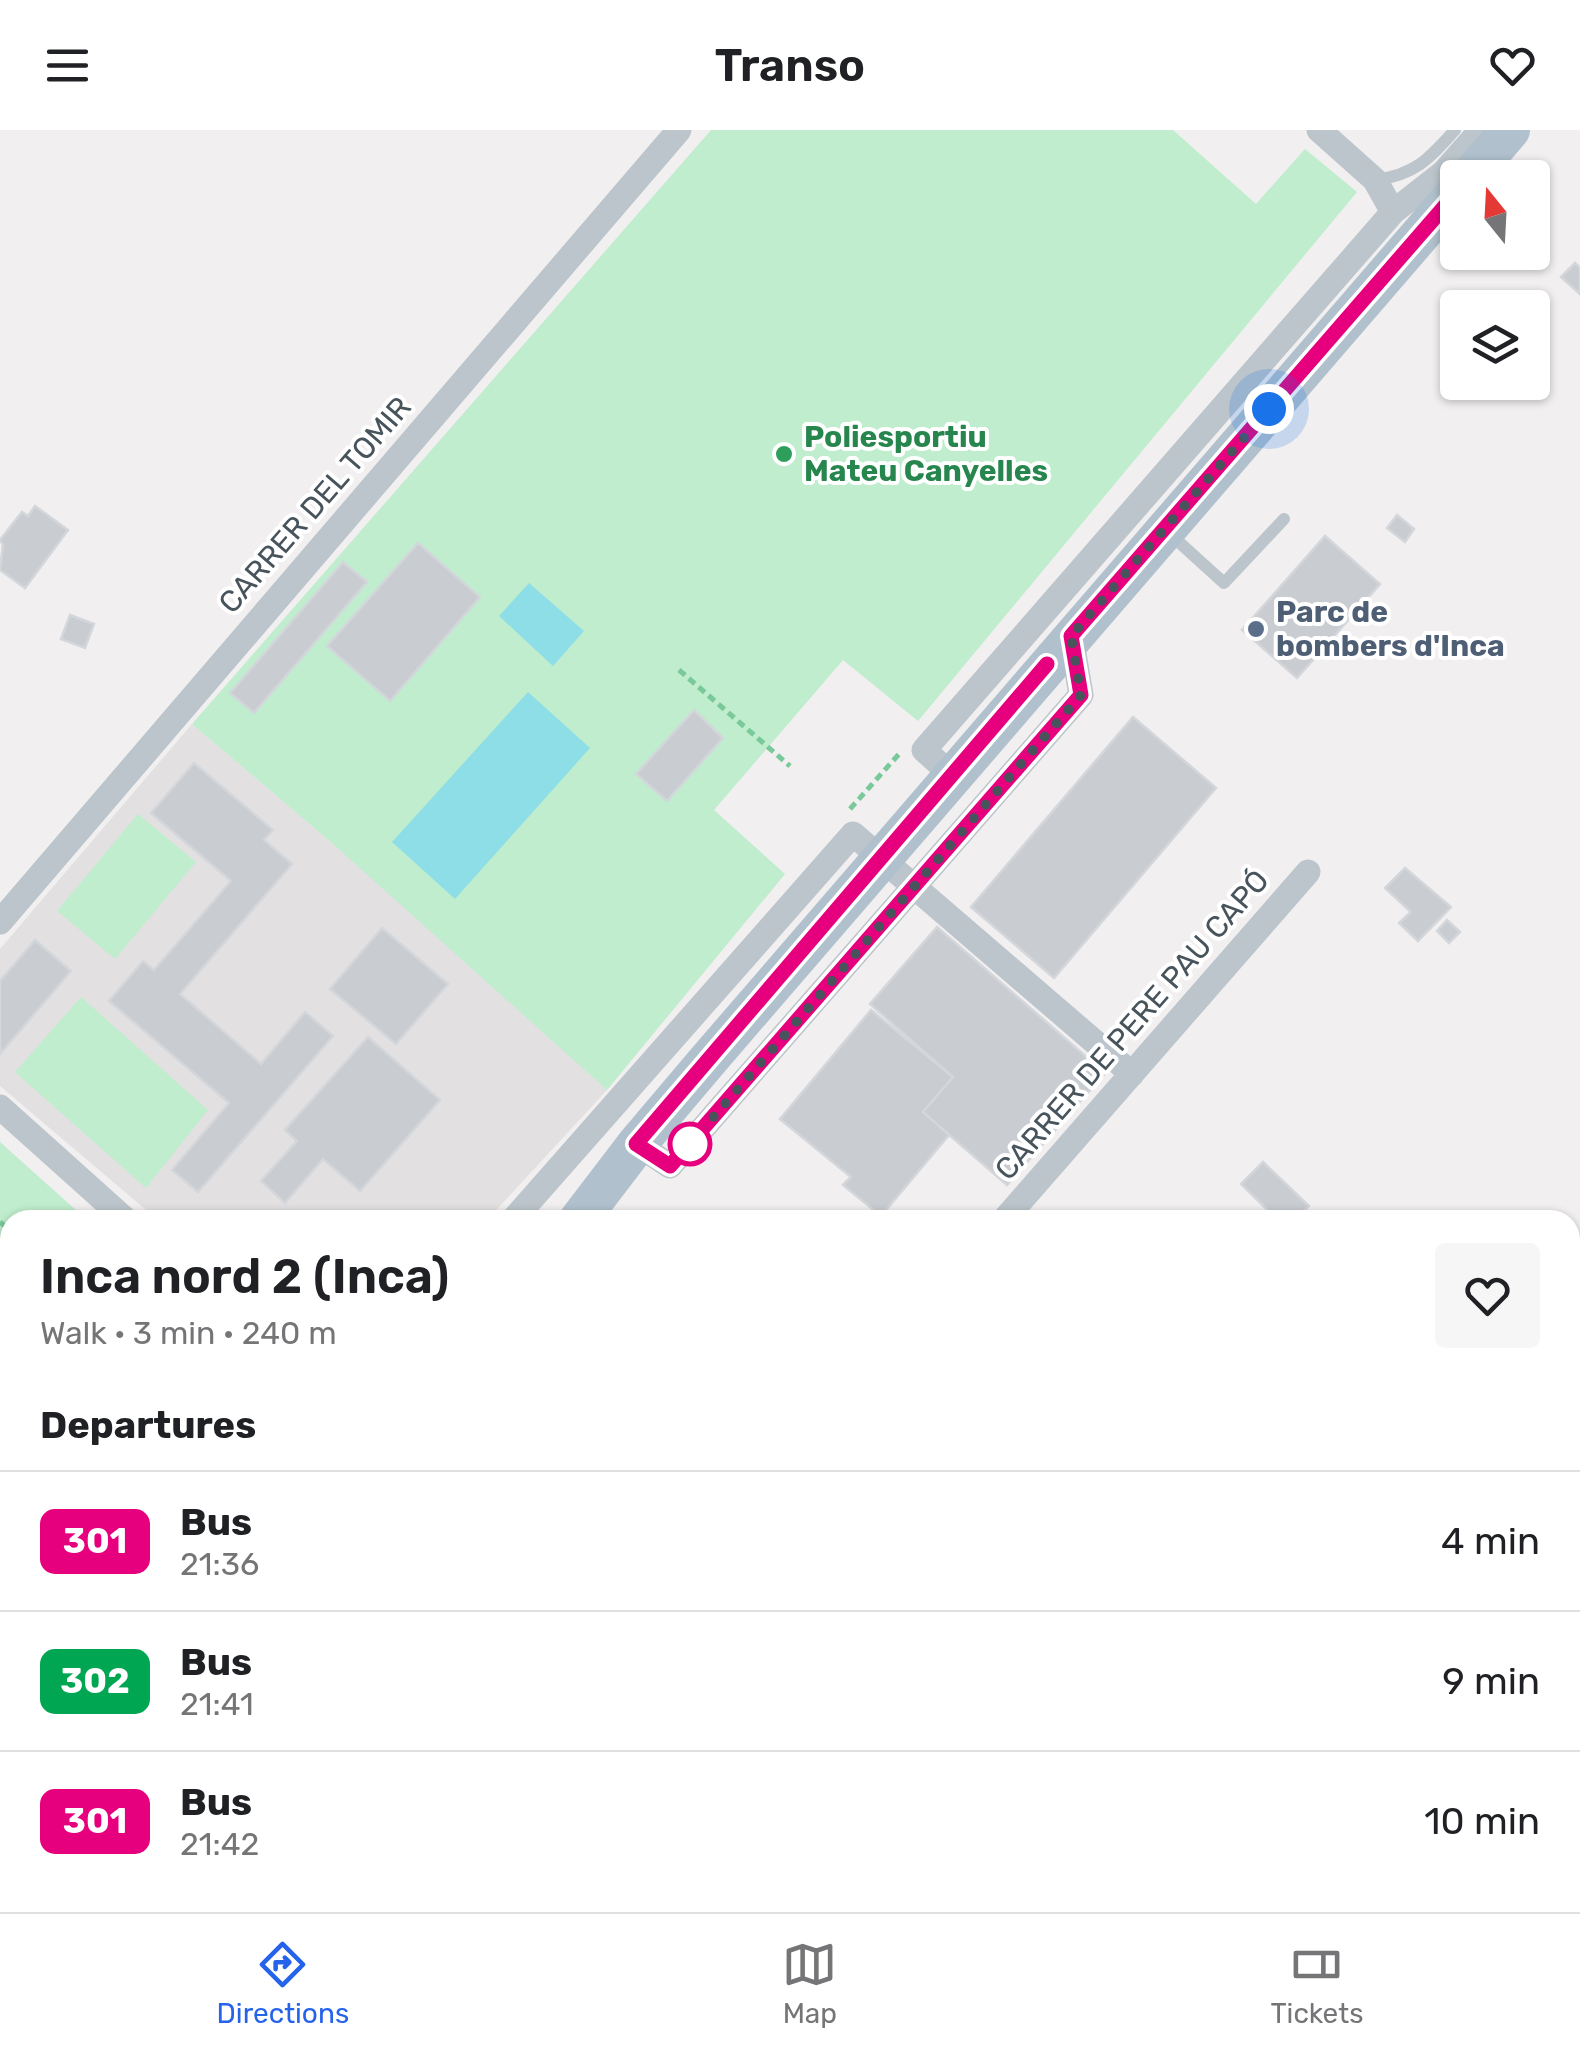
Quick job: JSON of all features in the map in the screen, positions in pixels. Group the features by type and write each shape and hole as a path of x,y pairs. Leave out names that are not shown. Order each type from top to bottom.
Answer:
{"main road":[{"path":"1484,160 1510,130"},
{"path":"584,1210 880,858 1440,212"}],"street":[{"name":"CARRER DEL TOMIR","path":"0,922 679,130"},
{"path":"1319,130 1375,180 1393,212"},
{"path":"952,775 924,750 1393,212 1444,172 1481,130"},
{"path":"636,1144 670,1166 1081,695 1071,636"},
{"path":"523,1210 853,834 1132,1074"},
{"name":"CARRER DE PERE PAU CAPÓ","path":"1013,1210 1308,872"},
{"path":"0,1107 115,1210"}],"lane":[{"path":"1375,180 1402,177 1430,158 1455,130"},
{"path":"1165,529 1224,583 1284,519"}],"path":[{"path":"679,670 790,766"},
{"path":"846,814 905,747"}],"shaded area":[{"path":"192,724 399,900 607,1090 496,1210 146,1210 0,1086 0,949"}],"green space":[{"name":"Poliesportiu Mateu Canyelles","path":"711,130 1173,130 1256,204 1305,149 1357,192 918,721 843,660 714,810 785,874 607,1090 333,844 192,724"},
{"path":"138,814 196,862 115,959 57,911"},
{"path":"81,997 208,1110 146,1188 15,1072"},
{"path":"0,1142 76,1210 0,1210"}],"water":[{"path":"529,583 584,631 553,666 499,616"},
{"path":"528,692 590,748 455,899 392,842"}],"building":[{"path":"1575,263 1580,268 1580,294 1561,277"},
{"path":"35,506 68,530 25,588 0,570 0,540 22,512 28,516"},
{"path":"1397,515 1414,529 1405,542 1387,528"},
{"path":"1325,536 1380,584 1297,678 1242,630"},
{"path":"418,543 480,597 390,701 327,646"},
{"path":"343,562 367,582 254,713 230,693"},
{"path":"70,615 94,624 85,648 61,639"},
{"path":"694,710 723,738 667,801 636,774"},
{"path":"1133,717 1216,788 1054,978 971,907"},
{"path":"194,763 273,830 264,840 292,864 180,994 261,1064 305,1012 333,1036 198,1192 172,1170 229,1103 109,1001 143,961 154,970 231,881 151,813"},
{"path":"1405,868 1451,907 1418,941 1399,923 1411,912 1385,888"},
{"path":"1447,920 1460,932 1449,943 1437,931"},
{"path":"937,927 1105,1073 1007,1185 923,1112 953,1077 870,1004"},
{"path":"382,928 448,984 396,1044 330,989"},
{"path":"35,940 71,971 0,1054 0,981"},
{"path":"871,1010 953,1077 923,1112 949,1135 886,1210 874,1210 843,1185 851,1177 780,1119"},
{"path":"368,1037 440,1100 360,1191 323,1159 285,1203 261,1181 297,1141 285,1130"},
{"path":"1263,1162 1309,1206 1305,1210 1268,1210 1241,1184"}],"bus line":[{"name":"301","path":"1047,664 636,1144 670,1166 1081,695 1071,636 1440,212"}],"place":[{"name":"Poliesportiu Mateu Canyelles","path":"784,454"},
{"name":"Parc de bombers d'Inca","path":"1256,629"}],"route":[{"path":"690,1144 1081,695 1071,636 1269,409"}]}
